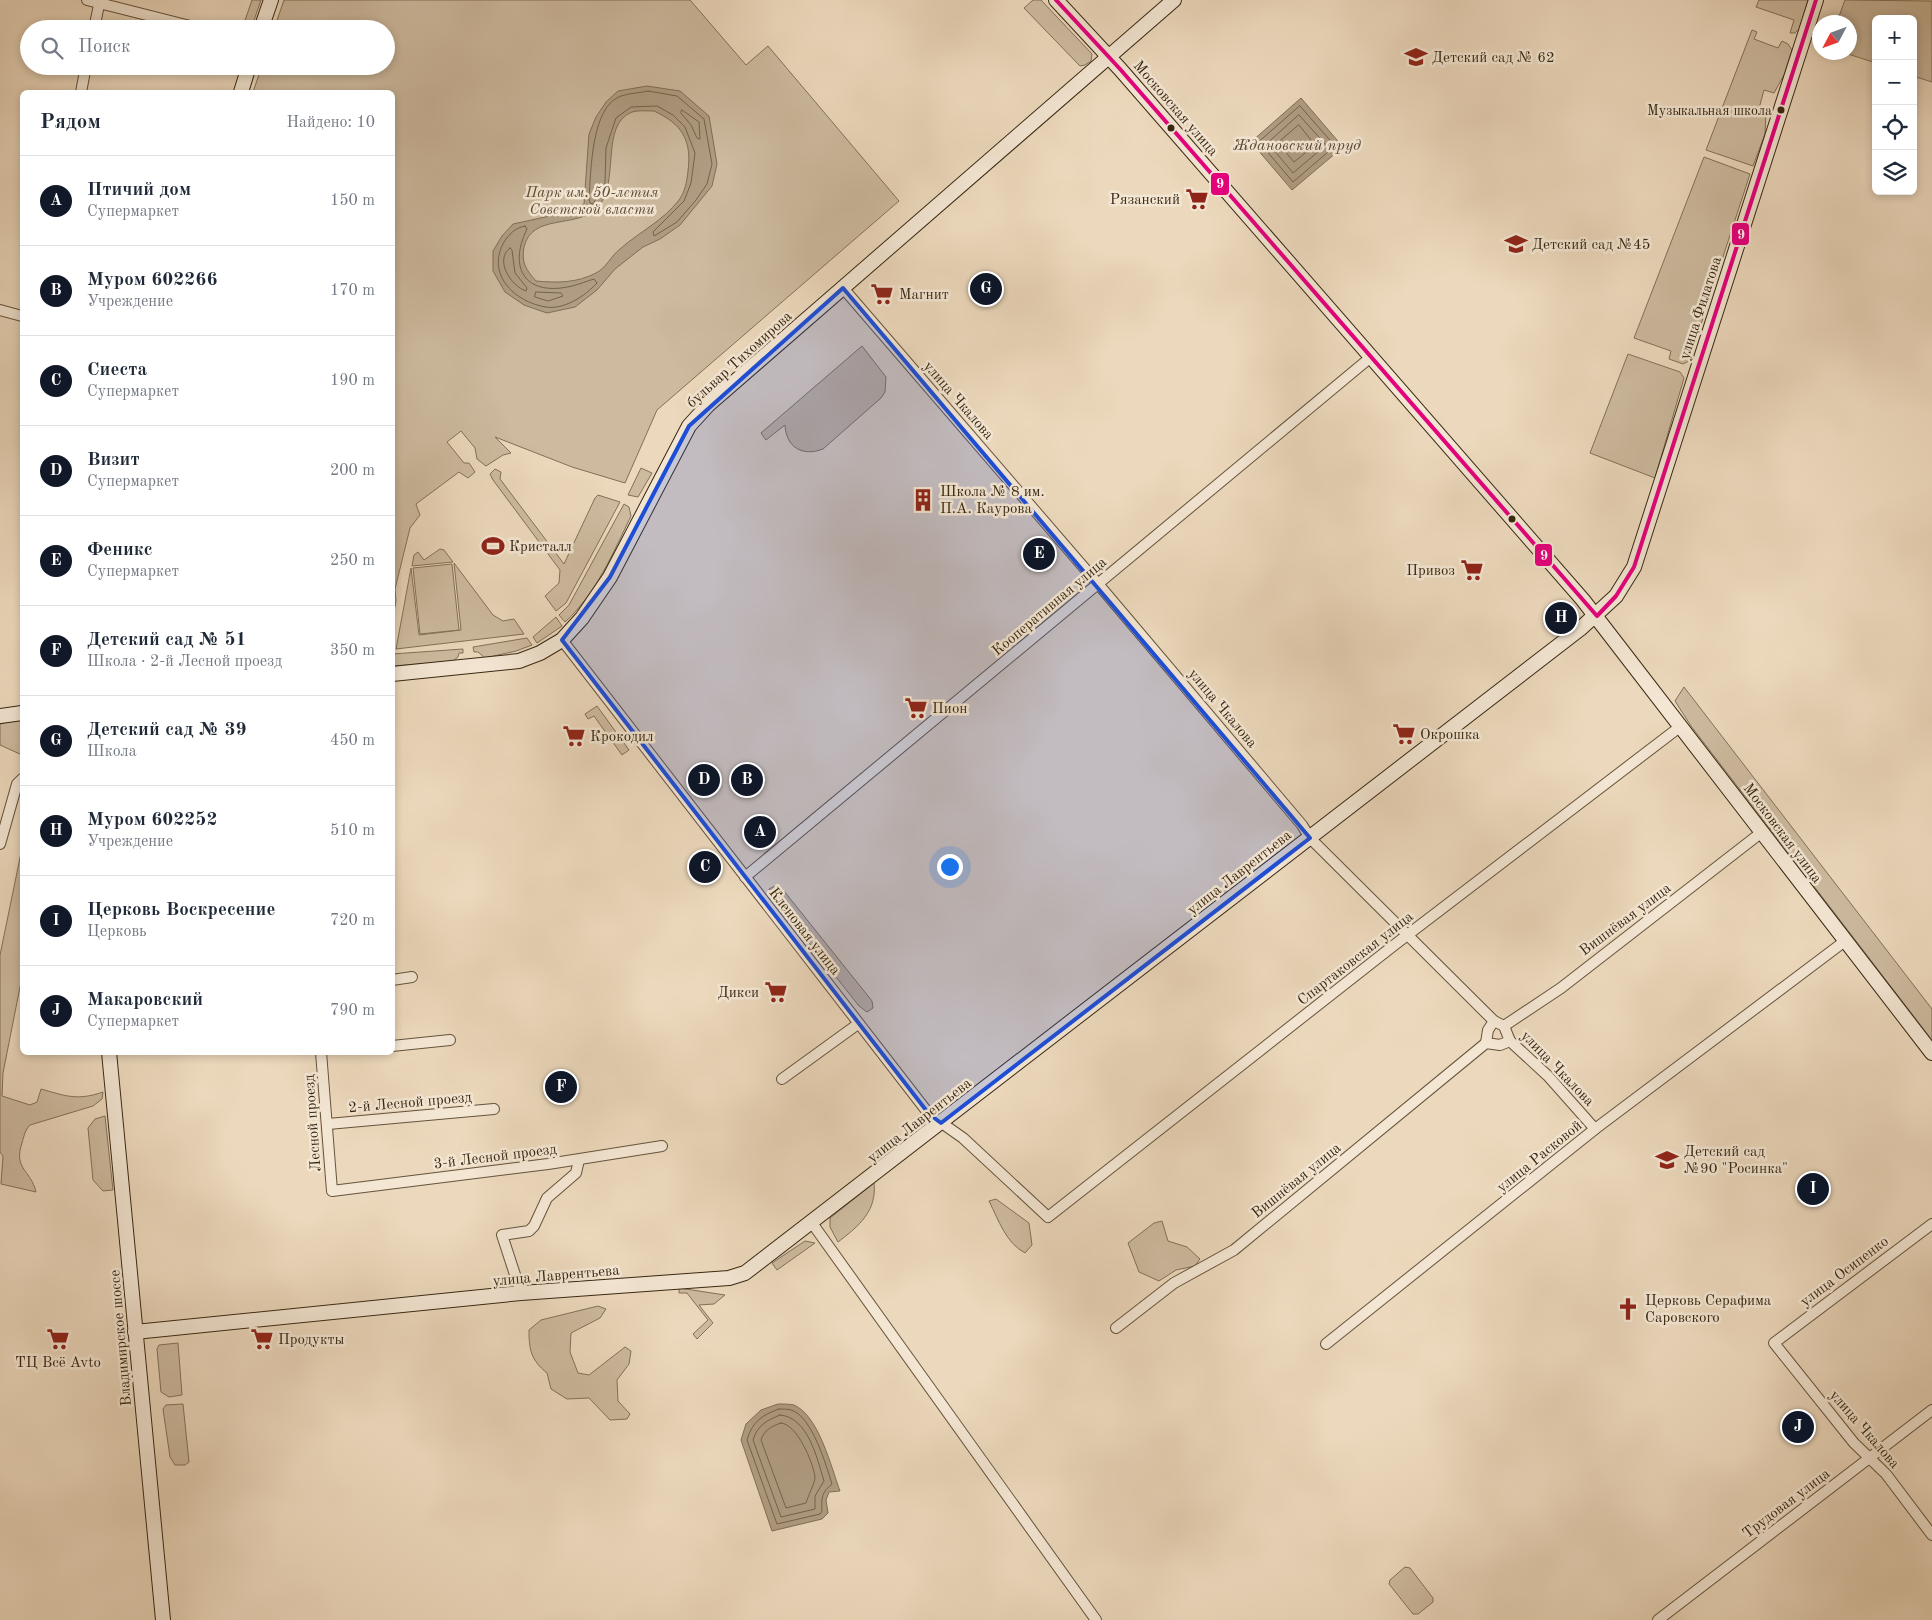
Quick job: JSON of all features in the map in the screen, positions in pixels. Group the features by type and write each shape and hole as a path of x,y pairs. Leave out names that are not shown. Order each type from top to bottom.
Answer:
{"street":[{"path":"87,0 168,20"},
{"path":"265,20 271,0"},
{"name":"Московская улица","path":"1056,0 1109,57 1596,616 1932,1053"},
{"name":"бульвар Тихомирова","path":"395,674 519,661 540,653 562,640 582,618 610,577 689,426 708,405 1174,0"},
{"name":"улица Филатова","path":"1596,616 1616,596 1634,567 1816,0"},
{"path":"96,20 100,2"},
{"path":"81,90 84,75"},
{"path":"242,90 246,75"},
{"name":"улица Чкалова","path":"843,288 1099,585 1302,825 1310,838 1494,1021 1504,1026 1510,1041 1548,1076 1595,1129"},
{"path":"0,310 20,315"},
{"name":"Кооперативная улица","path":"745,878 1371,357"},
{"name":"улица Лаврентьева","path":"136,1332 521,1293 729,1278 745,1273 1596,616"},
{"name":"Кленовая улица","path":"562,640 929,1114 963,1138 1048,1216"},
{"path":"0,716 20,713"},
{"name":"Спартаковская улица","path":"1048,1216 1681,726"},
{"path":"0,844 16,784 20,781"},
{"name":"Вишнёвая улица","path":"1504,1026 1561,988 1762,832"},
{"name":"улица Расковой","path":"1326,1344 1595,1129 1845,941"},
{"path":"395,980 412,977"},
{"path":"1494,1021 1488,1030 1486,1043 1500,1045 1510,1041"},
{"path":"782,1079 858,1024"},
{"path":"395,1046 450,1040"},
{"name":"Вишнёвая улица","path":"1116,1328 1174,1283 1234,1250 1486,1043"},
{"name":"Владимирское шоссе","path":"109,1055 163,1620"},
{"name":"Лесной проезд","path":"321,1055 332,1192"},
{"name":"2-й Лесной проезд","path":"328,1124 494,1109"},
{"name":"3-й Лесной проезд","path":"332,1192 579,1160 662,1146"},
{"path":"521,1293 502,1235 529,1230 534,1226 547,1198 573,1177 579,1160"},
{"path":"812,1223 1096,1620"},
{"name":"улица Осипенко","path":"1774,1343 1932,1224"},
{"name":"улица Чкалова","path":"1774,1343 1854,1443 1886,1474 1932,1535"},
{"name":"Трудовая улица","path":"1658,1620 1932,1410"}],"highlighted area":[{"path":"843,288 1310,838 941,1123 929,1114 562,640 610,577 689,426"}],"green space":[{"path":"252,0 261,0 254,20 245,20"},
{"name":"Парк им. 50-летия Советской власти","path":"284,0 690,0 746,65 768,46 899,201 657,410 625,483 572,467 495,437 511,453 503,455 486,466 477,459 475,448 461,431 447,442 464,463 469,463 475,472 468,478 459,472 416,504 420,515 410,528 395,589 395,90 254,90 259,75 395,75 395,20 277,20"},
{"path":"1033,0 1041,0 1092,54 1091,61 1080,66 1024,8"},
{"path":"1759,0 1808,0 1800,28 1795,33 1790,33 1794,20 1756,7"},
{"path":"1845,0 1932,1 1932,82 1917,77 1917,15 1872,15 1872,62 1857,57 1857,15 1840,15"},
{"path":"1752,30 1757,32 1754,39 1778,48 1782,41 1788,44 1792,50 1784,75 1774,93 1764,90 1758,112 1766,114 1765,134 1753,166 1706,150"},
{"path":"1704,157 1750,174 1689,361 1683,364 1669,359 1671,351 1634,338"},
{"path":"862,346 886,377 885,392 881,398 823,449 808,452 796,448 788,439 785,425 766,440 761,433"},
{"path":"1628,354 1680,372 1684,378 1655,478 1590,453"},
{"path":"641,468 652,473 638,497 628,495"},
{"path":"495,469 501,472 500,479 564,564 595,498 598,495 620,502 566,603 556,611 545,596 559,583 560,570 493,480 490,474"},
{"path":"624,504 629,507 631,516 610,558 586,599 565,622 559,615 569,605"},
{"path":"440,549 444,550 453,562 412,566 414,555 418,552 424,560"},
{"path":"454,563 493,615 503,621 514,619 524,634 396,649 411,568 419,635 461,630"},
{"path":"452,564 459,630 420,634 413,568"},
{"path":"556,617 562,626 537,643 533,637"},
{"path":"527,638 532,645 516,651 485,658 478,652 474,652 473,647"},
{"path":"463,649 463,653 459,653 458,657 453,661 395,666 395,654"},
{"path":"1684,687 1932,1009 1932,1040 1691,726 1675,701"},
{"path":"597,706 629,750 622,755 594,716 588,719 585,714"},
{"path":"20,719 20,754 0,745 0,724"},
{"path":"20,858 20,987 3,1073 2,1096 30,1105 37,1102 41,1089 79,1097 103,1092 102,1099 93,1106 30,1125 27,1129 20,1152 20,1159 36,1192 1,1184 3,1156 0,1152 0,955"},
{"path":"775,886 784,891 872,1001 873,1008 867,1012 859,1006 771,895 769,889"},
{"path":"105,1116 113,1190 103,1191 93,1180 88,1128 95,1119"},
{"path":"874,1183 873,1202 865,1217 838,1242 830,1227 830,1218"},
{"path":"996,1199 1029,1223 1032,1245 1025,1253 1018,1249 1000,1224 989,1201"},
{"path":"1162,1221 1168,1241 1187,1247 1200,1259 1195,1266 1176,1270 1159,1281 1139,1272 1128,1243 1154,1223"},
{"path":"805,1241 815,1243 777,1270 772,1263"},
{"path":"679,1288 725,1295 714,1304 699,1305 713,1323 697,1339 693,1334 708,1320 687,1293 679,1293"},
{"path":"598,1306 606,1309 600,1318 571,1333 570,1352 578,1373 589,1375 625,1347 631,1351 629,1364 617,1380 618,1401 630,1414 627,1419 610,1420 589,1398 567,1399 551,1389 547,1373 537,1364 530,1349 529,1330 541,1320"},
{"path":"178,1343 182,1395 169,1397 161,1392 157,1349 159,1345"},
{"path":"183,1404 189,1462 185,1465 175,1465 170,1457 163,1409 166,1405"},
{"path":"1405,1567 1410,1568 1433,1598 1433,1602 1418,1614 1413,1614 1389,1584 1390,1580"}],"water":[{"path":"647,86 680,91 709,116 717,164 712,186 680,225 660,239 643,247 615,269 597,290 575,307 547,313 524,305 505,292 493,271 493,251 502,236 513,224 573,211 584,204 589,134 596,117 606,102 618,91","holes":["637,111 654,111 664,116 683,134 688,150 687,179 679,200 666,214 620,249 596,273 582,279 567,282 536,281 527,269 524,261 523,252 529,236 545,225 578,218 597,208 604,198 608,185 613,142 616,129 622,119"]},
{"name":"Ждановский пруд","path":"1301,98 1343,147 1292,190 1251,142"},
{"path":"778,1404 794,1405 803,1411 810,1420 823,1443 840,1491 829,1492 826,1500 828,1513 822,1519 772,1531 741,1440 746,1424 761,1410"}],"transit line":[{"name":"9","path":"1056,0 1120,69 1597,616 1616,596 1634,567 1816,0"}],"place":[{"name":"Детский сад № 62","path":"1416,57"},
{"name":"Музыкальная школа","path":"1781,110"},
{"name":"Рязанский","path":"1197,199"},
{"name":"Детский сад №45","path":"1516,244"},
{"name":"Детский сад № 39","path":"986,289"},
{"name":"Магнит","path":"882,294"},
{"name":"Школа № 8 им. П.А. Каурова","path":"923,500"},
{"name":"Кристалл","path":"493,546"},
{"name":"Феникс","path":"1039,554"},
{"name":"Привоз","path":"1472,570"},
{"name":"Муром 602252","path":"1561,618"},
{"name":"Пион","path":"916,708"},
{"name":"Окрошка","path":"1404,734"},
{"name":"Крокодил","path":"574,736"},
{"name":"Визит","path":"704,780"},
{"name":"Муром 602266","path":"747,780"},
{"name":"Птичий дом","path":"760,832"},
{"name":"Сиеста","path":"705,867"},
{"name":"Дикси","path":"776,992"},
{"name":"Детский сад № 51","path":"561,1087"},
{"name":"Детский сад №90 \"Росинка\"","path":"1667,1160"},
{"name":"Церковь Воскресение","path":"1813,1189"},
{"name":"Церковь Серафима Саровского","path":"1628,1309"},
{"name":"ТЦ Всё Avto","path":"58,1339"},
{"name":"Продукты","path":"262,1339"},
{"name":"Макаровский","path":"1798,1427"}]}
